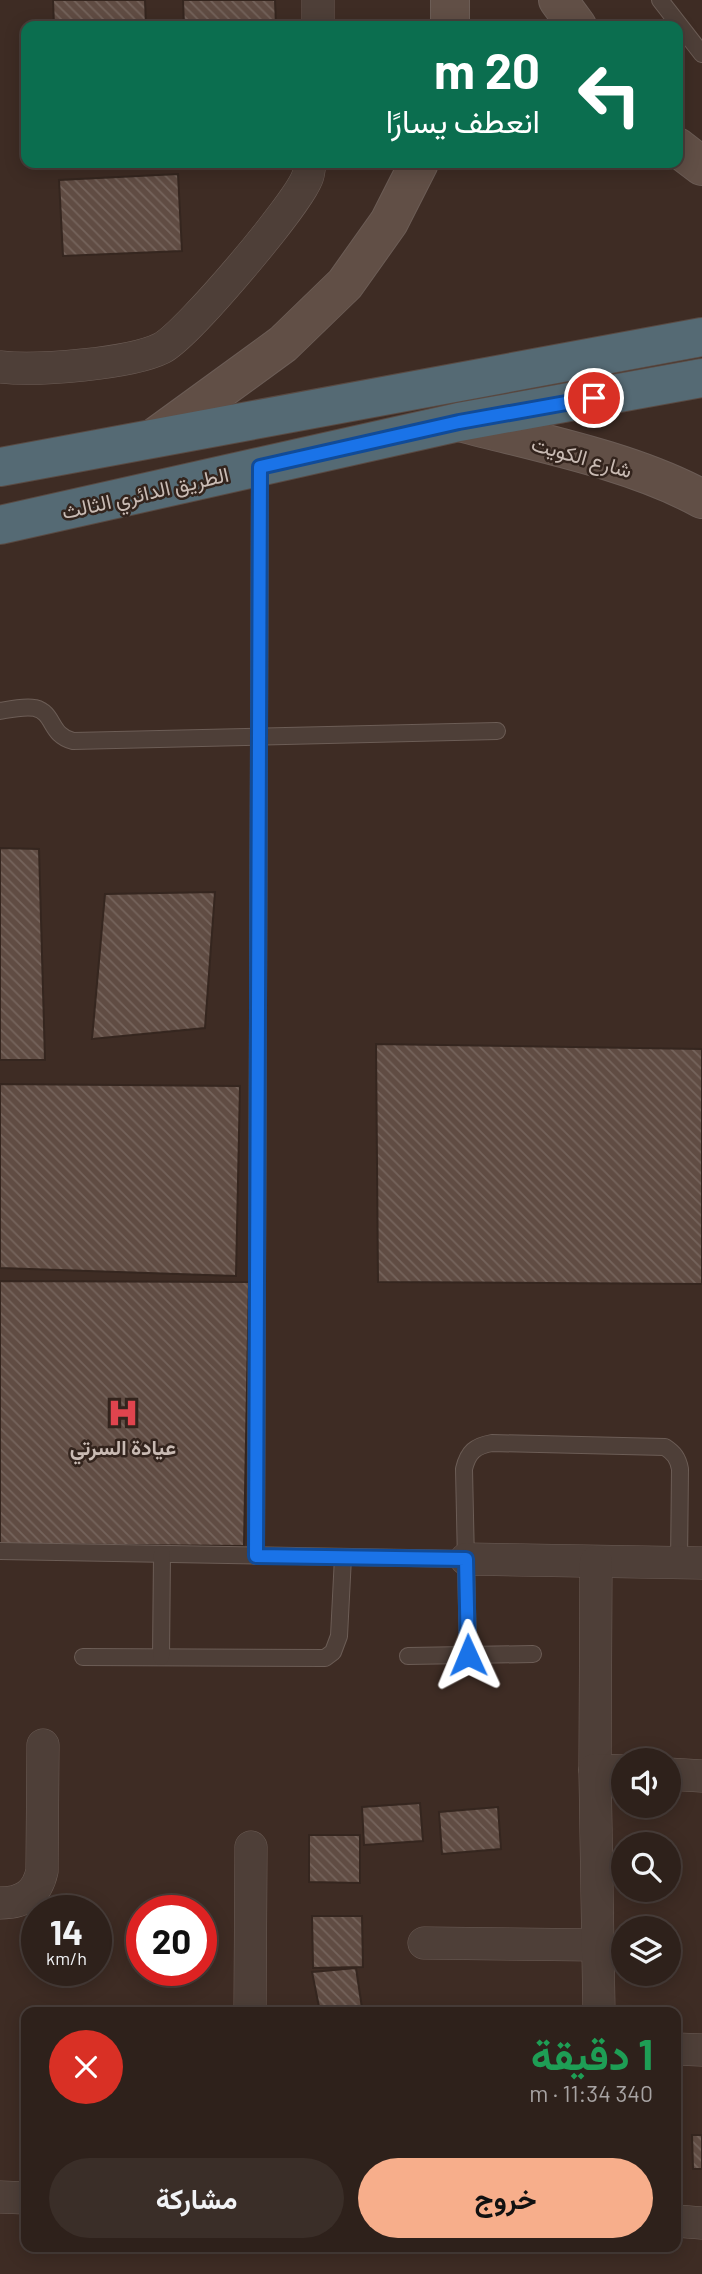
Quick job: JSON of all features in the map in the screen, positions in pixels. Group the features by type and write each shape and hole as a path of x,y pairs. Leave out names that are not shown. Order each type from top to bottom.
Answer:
{"highway":[{"path":"0,467 702,337"},
{"name":"الطريق الدائري الثالث","path":"0,525 459,422 702,378"}],"main road":[{"path":"450,0 450,21"},
{"path":"558,0 573,21"},
{"path":"683,152 702,166"},
{"path":"154,438 284,344 345,285 389,222 416,168"},
{"name":"شارع الكويت","path":"459,422 603,461 680,487 702,499"}],"street":[{"path":"318,0 318,21"},
{"path":"0,367 31,369 124,359 163,347 191,324 279,221 307,179 309,168"},
{"path":"466,1559 691,1563"},
{"path":"596,1562 609,1771 598,1945 599,2007"},
{"path":"0,1903 21,1901 31,1895 39,1884 42,1871 43,1745"},
{"path":"681,1775 702,1776"},
{"path":"250,2007 251,1847"},
{"path":"424,1943 598,1945"},
{"path":"681,2049 702,2050"},
{"path":"0,2197 21,2198"},
{"path":"681,2221 702,2223"}],"lane":[{"path":"660,0 676,21"},
{"path":"683,30 702,54"},
{"path":"256,1556 260,467"},
{"path":"0,711 29,707 37,709 50,719 58,734 73,741 497,731"},
{"path":"468,1655 464,1469 471,1451 481,1445 492,1443 665,1447 678,1460 691,1563"},
{"path":"0,1551 466,1559"},
{"path":"161,1657 162,1554"},
{"path":"83,1657 324,1657 333,1652 338,1644 343,1557"},
{"path":"408,1656 533,1654"}],"building":[{"path":"53,0 145,0 146,21 54,21"},
{"path":"183,0 275,0 276,21 184,21"},
{"path":"178,174 182,251 63,256 59,180"},
{"path":"0,848 39,849 45,1060 0,1060"},
{"path":"215,892 205,1028 92,1039 105,894"},
{"path":"376,1044 702,1049 702,1284 378,1282"},
{"path":"0,1084 240,1086 236,1276 0,1268"},
{"name":"عيادة السرتي","path":"0,1281 249,1282 244,1546 0,1544"},
{"path":"420,1803 423,1841 364,1845 362,1807"},
{"path":"498,1807 501,1849 442,1854 439,1812"},
{"path":"309,1835 360,1835 360,1883 309,1882"},
{"path":"312,1916 362,1916 363,1967 313,1968"},
{"path":"356,1968 362,2007 319,2007 312,1972"},
{"path":"692,2135 702,2135 702,2169 693,2169"}],"place":[{"name":"عيادة السرتي","path":"123,1413"}],"route":[{"path":"468,1655 466,1559 256,1556 260,467 459,422 594,398"}]}
